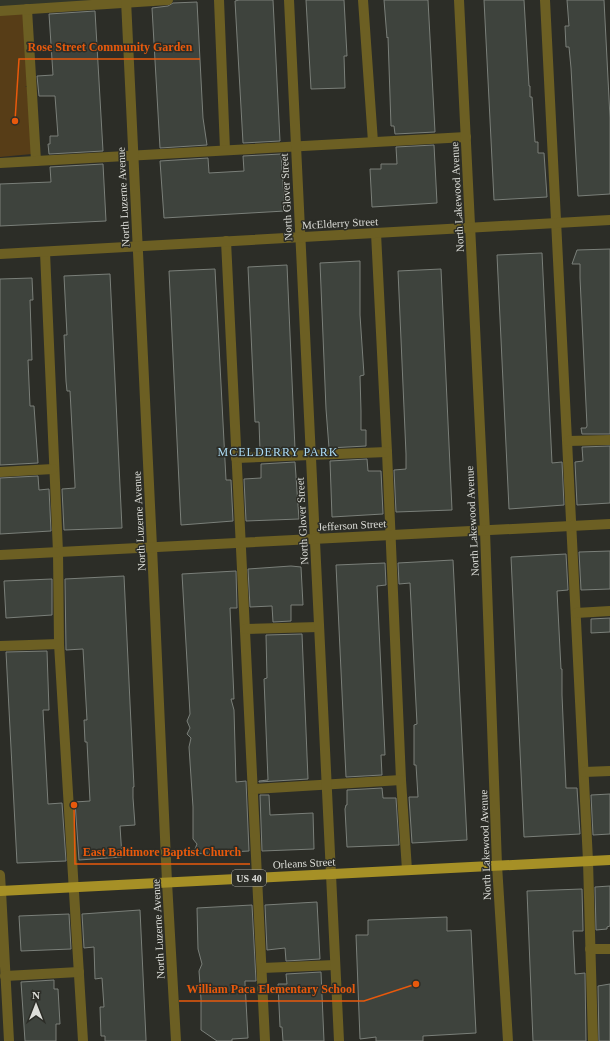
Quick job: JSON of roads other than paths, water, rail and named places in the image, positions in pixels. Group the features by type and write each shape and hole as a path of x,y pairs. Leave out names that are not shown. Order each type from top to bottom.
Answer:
{"main road":[{"name":"Orleans Street","path":"0,891 610,860"}],"street":[{"path":"0,11 126,1 168,0"},
{"path":"219,0 225,150"},
{"name":"North Glover Street","path":"288,0 339,1041"},
{"path":"362,0 373,142"},
{"name":"North Lakewood Avenue","path":"459,0 485,530 497,865 508,1041"},
{"path":"545,0 584,772 593,1041"},
{"name":"North Luzerne Avenue","path":"126,1 167,882 176,1041"},
{"path":"27,9 36,161"},
{"path":"0,163 466,137"},
{"name":"McElderry Street","path":"0,254 610,220"},
{"path":"376,233 401,780 407,870"},
{"path":"226,241 266,1041"},
{"path":"45,252 53,469 58,552 59,644 82,1041"},
{"path":"568,441 610,440"},
{"path":"236,458 387,452"},
{"path":"0,472 53,469"},
{"name":"Jefferson Street","path":"0,555 610,524"},
{"path":"576,612 610,611"},
{"path":"245,629 319,627"},
{"path":"0,646 59,644"},
{"path":"584,772 610,771"},
{"path":"253,789 401,780"},
{"path":"0,874 9,1041"},
{"path":"590,949 610,949"},
{"path":"262,968 335,965"},
{"path":"5,976 79,972"}],"place":[{"name":"Rose Street Community Garden","path":"15,121"},
{"name":"East Baltimore Baptist Church","path":"74,805"},
{"name":"William Paca Elementary School","path":"416,984"}],"district":[{"name":"MCELDERRY PARK","path":"278,452"}]}
